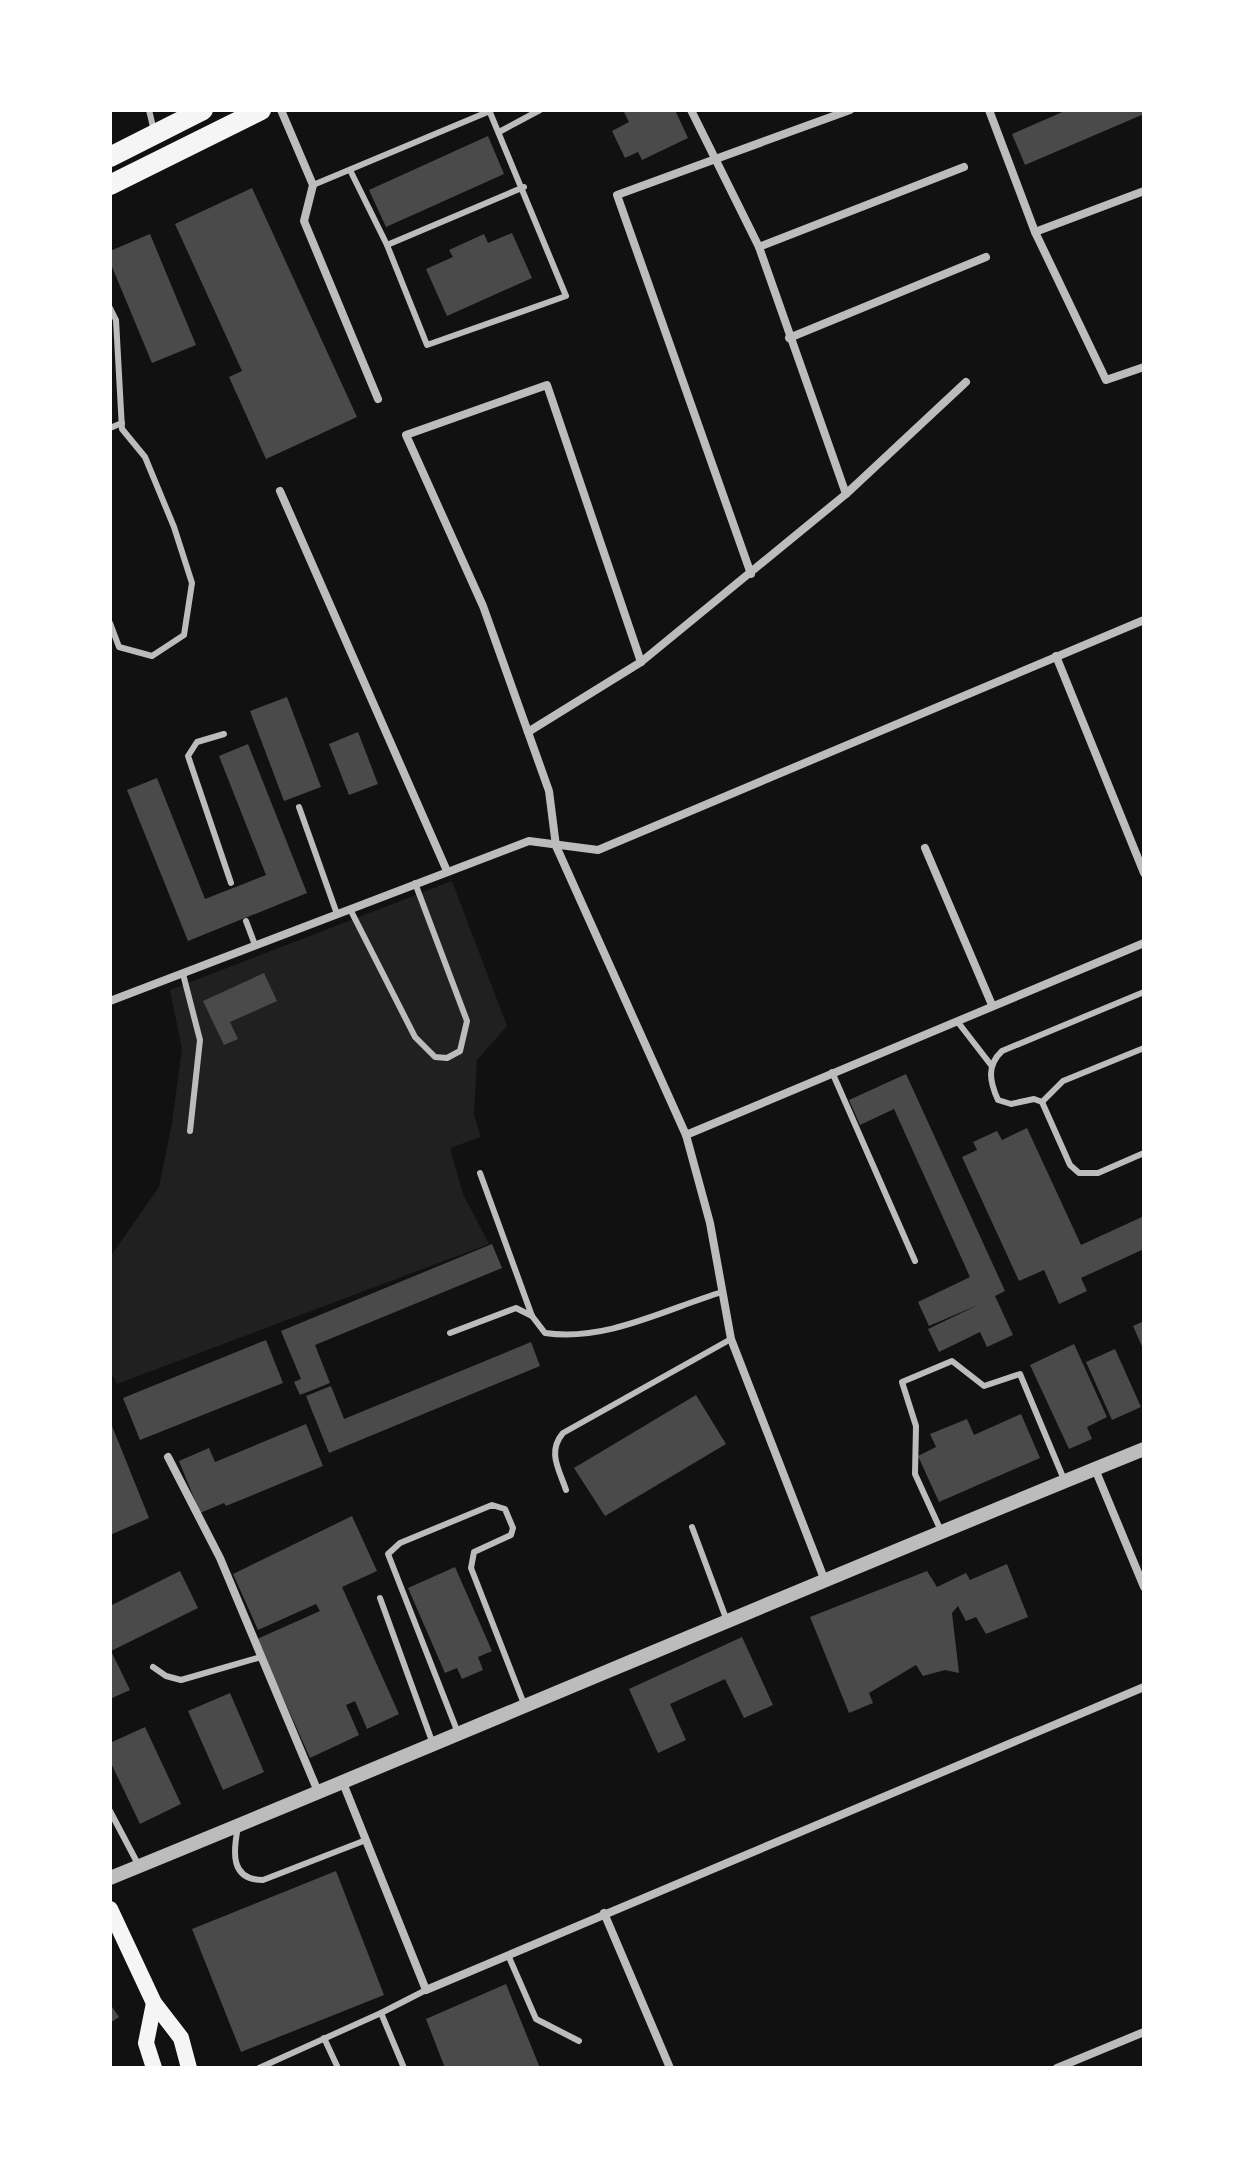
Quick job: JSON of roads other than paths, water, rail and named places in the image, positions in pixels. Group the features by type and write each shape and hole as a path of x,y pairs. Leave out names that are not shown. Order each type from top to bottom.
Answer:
{"highway":[{"path":"110,157 203,110"},
{"path":"110,185 261,110"}],"main road":[{"path":"110,1909 154,2003 181,2038 189,2068"},
{"path":"154,2003 146,2043 154,2068"}],"street":[{"path":"281,110 313,185 304,221 378,399"},
{"path":"691,110 759,247 846,494"},
{"path":"751,574 617,195 850,110"},
{"path":"992,111 1035,232 1106,380 1144,367"},
{"path":"759,247 964,167"},
{"path":"1035,232 1144,191"},
{"path":"789,338 986,257"},
{"path":"528,732 641,662 846,494 966,382"},
{"path":"641,662 547,385 406,435 483,606 549,791 556,846 686,1135 710,1223 731,1339 825,1582"},
{"path":"280,491 447,871"},
{"path":"110,1001 529,841 598,850 1144,620"},
{"path":"1056,656 1144,873"},
{"path":"925,848 992,1005"},
{"path":"686,1135 956,1019 1144,943"},
{"path":"110,1878 319,1795 524,1704 1144,1449"},
{"path":"168,1457 220,1558 319,1795"},
{"path":"1095,1469 1144,1587"},
{"path":"343,1783 426,1990 1144,1687"},
{"path":"604,1913 670,2068"},
{"path":"1057,2068 1144,2032"}],"lane":[{"path":"149,110 155,134"},
{"path":"499,132 540,110"},
{"path":"313,185 351,172 490,111 524,187 566,296 427,345 387,245 351,172"},
{"path":"387,245 524,187"},
{"path":"110,308 116,320 122,429 145,457 174,527 192,583 184,635 152,656 119,647 110,623"},
{"path":"110,428 122,423"},
{"path":"224,734 197,742 188,756 231,883"},
{"path":"299,807 337,914"},
{"path":"350,909 415,1037 435,1057 447,1058 460,1051 467,1021 415,883"},
{"path":"246,921 255,945"},
{"path":"183,974 200,1040 190,1131"},
{"path":"1144,992 1002,1051 991,1065 990,1076 998,1100 1011,1104 1034,1099 1042,1102 1070,1165 1079,1173 1098,1173 1144,1153"},
{"path":"956,1019 991,1065"},
{"path":"1042,1102 1063,1081 1144,1048"},
{"path":"832,1072 915,1261"},
{"path":"480,1173 532,1316 545,1333 586,1333 620,1327 722,1292"},
{"path":"450,1333 516,1308 532,1316"},
{"path":"566,1490 553,1453 555,1442 563,1433 731,1339"},
{"path":"942,1533 915,1474 916,1426 902,1382 952,1361 984,1386 1020,1374 1065,1482"},
{"path":"458,1733 388,1554 400,1543 492,1505 505,1509 513,1528 511,1535 474,1552 471,1568 524,1704"},
{"path":"692,1527 727,1621"},
{"path":"380,1598 433,1744"},
{"path":"153,1667 166,1676 181,1680 261,1657"},
{"path":"110,1811 139,1866"},
{"path":"238,1827 233,1858 237,1868 252,1880 263,1880 366,1840"},
{"path":"508,1955 536,2019 579,2041"},
{"path":"259,2068 276,2064 426,1990"},
{"path":"381,2013 404,2068"},
{"path":"324,2038 338,2068"}]}
